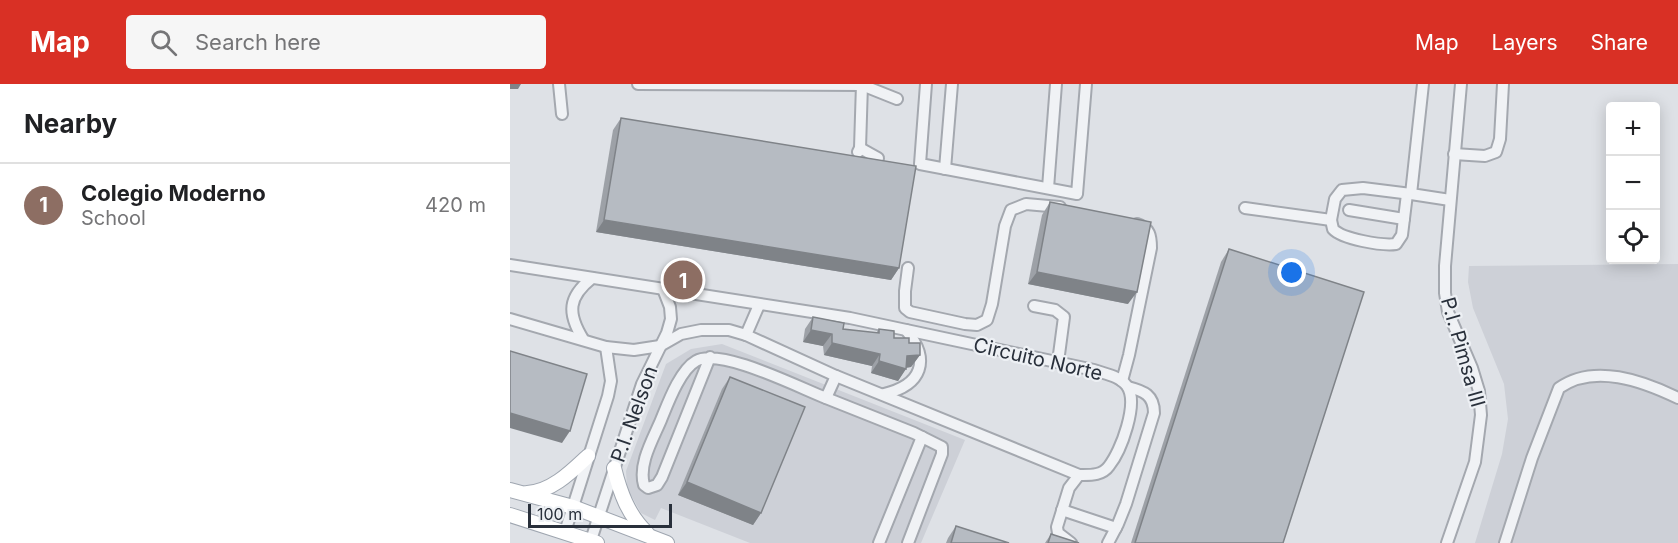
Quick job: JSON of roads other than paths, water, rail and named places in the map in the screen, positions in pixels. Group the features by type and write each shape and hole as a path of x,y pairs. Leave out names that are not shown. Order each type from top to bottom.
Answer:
{"main road":[{"path":"516,492 536,492 553,485 568,475 588,456"},
{"path":"614,468 618,486 629,512 640,527 651,536"},
{"path":"516,492 573,507 667,543"},
{"path":"510,515 586,541"}],"street":[{"path":"559,84 562,114"},
{"path":"638,84 862,85 897,99"},
{"path":"926,84 920,164 1077,194 1086,84"},
{"path":"945,169 952,84"},
{"path":"1048,188 1056,84"},
{"path":"1423,84 1409,194 1400,239 1392,244 1342,235 1333,229 1331,220 1335,199 1342,190 1363,188 1409,194 1450,200"},
{"name":"P.I. Pimsa III","path":"1447,543 1475,462 1481,415 1479,391 1472,368 1448,312 1445,266 1461,84"},
{"path":"1454,154 1485,156 1496,152 1500,139 1503,84"},
{"path":"862,85 859,150 878,158"},
{"path":"908,268 904,300 905,308 910,312 965,324 982,324 987,321 992,304 1005,226 1011,210 1017,206 1037,204 1074,209"},
{"path":"1245,208 1331,220"},
{"path":"1349,210 1404,219"},
{"path":"1108,543 1116,528 1154,413 1152,399 1140,390 1125,384 1151,248 1150,232 1146,227 1130,222"},
{"name":"Circuito Norte","path":"510,265 839,317 1094,370 1125,384 1132,396 1130,416 1122,442 1109,466 1096,475 1079,475"},
{"path":"583,339 573,324 572,303 578,289 592,278"},
{"name":"P.I. Nelson","path":"586,541 598,516 642,384 667,333 671,319 670,307 663,289"},
{"path":"746,335 759,305"},
{"path":"1034,306 1055,310 1064,317 1058,362"},
{"path":"510,319 606,346 634,350 660,346 681,334 701,330 729,330 746,335 836,376 1079,475 1070,488 1057,527 1063,539 1071,543"},
{"path":"884,394 909,384 918,372 920,355 906,330"},
{"name":"P.I. Nelson","path":"565,532 608,396 611,381 606,346"},
{"path":"710,357 662,477 657,485 648,488 644,485 644,464 675,389 687,368 697,360 710,357 747,366 940,445 943,450 908,543"},
{"path":"826,398 836,376"},
{"path":"1505,543 1532,458 1559,388 1568,381 1582,376 1606,376 1633,381 1678,398"},
{"path":"879,543 922,437"},
{"path":"1062,510 1116,528"}],"place":[{"name":"Colegio Moderno","path":"683,280"}]}
